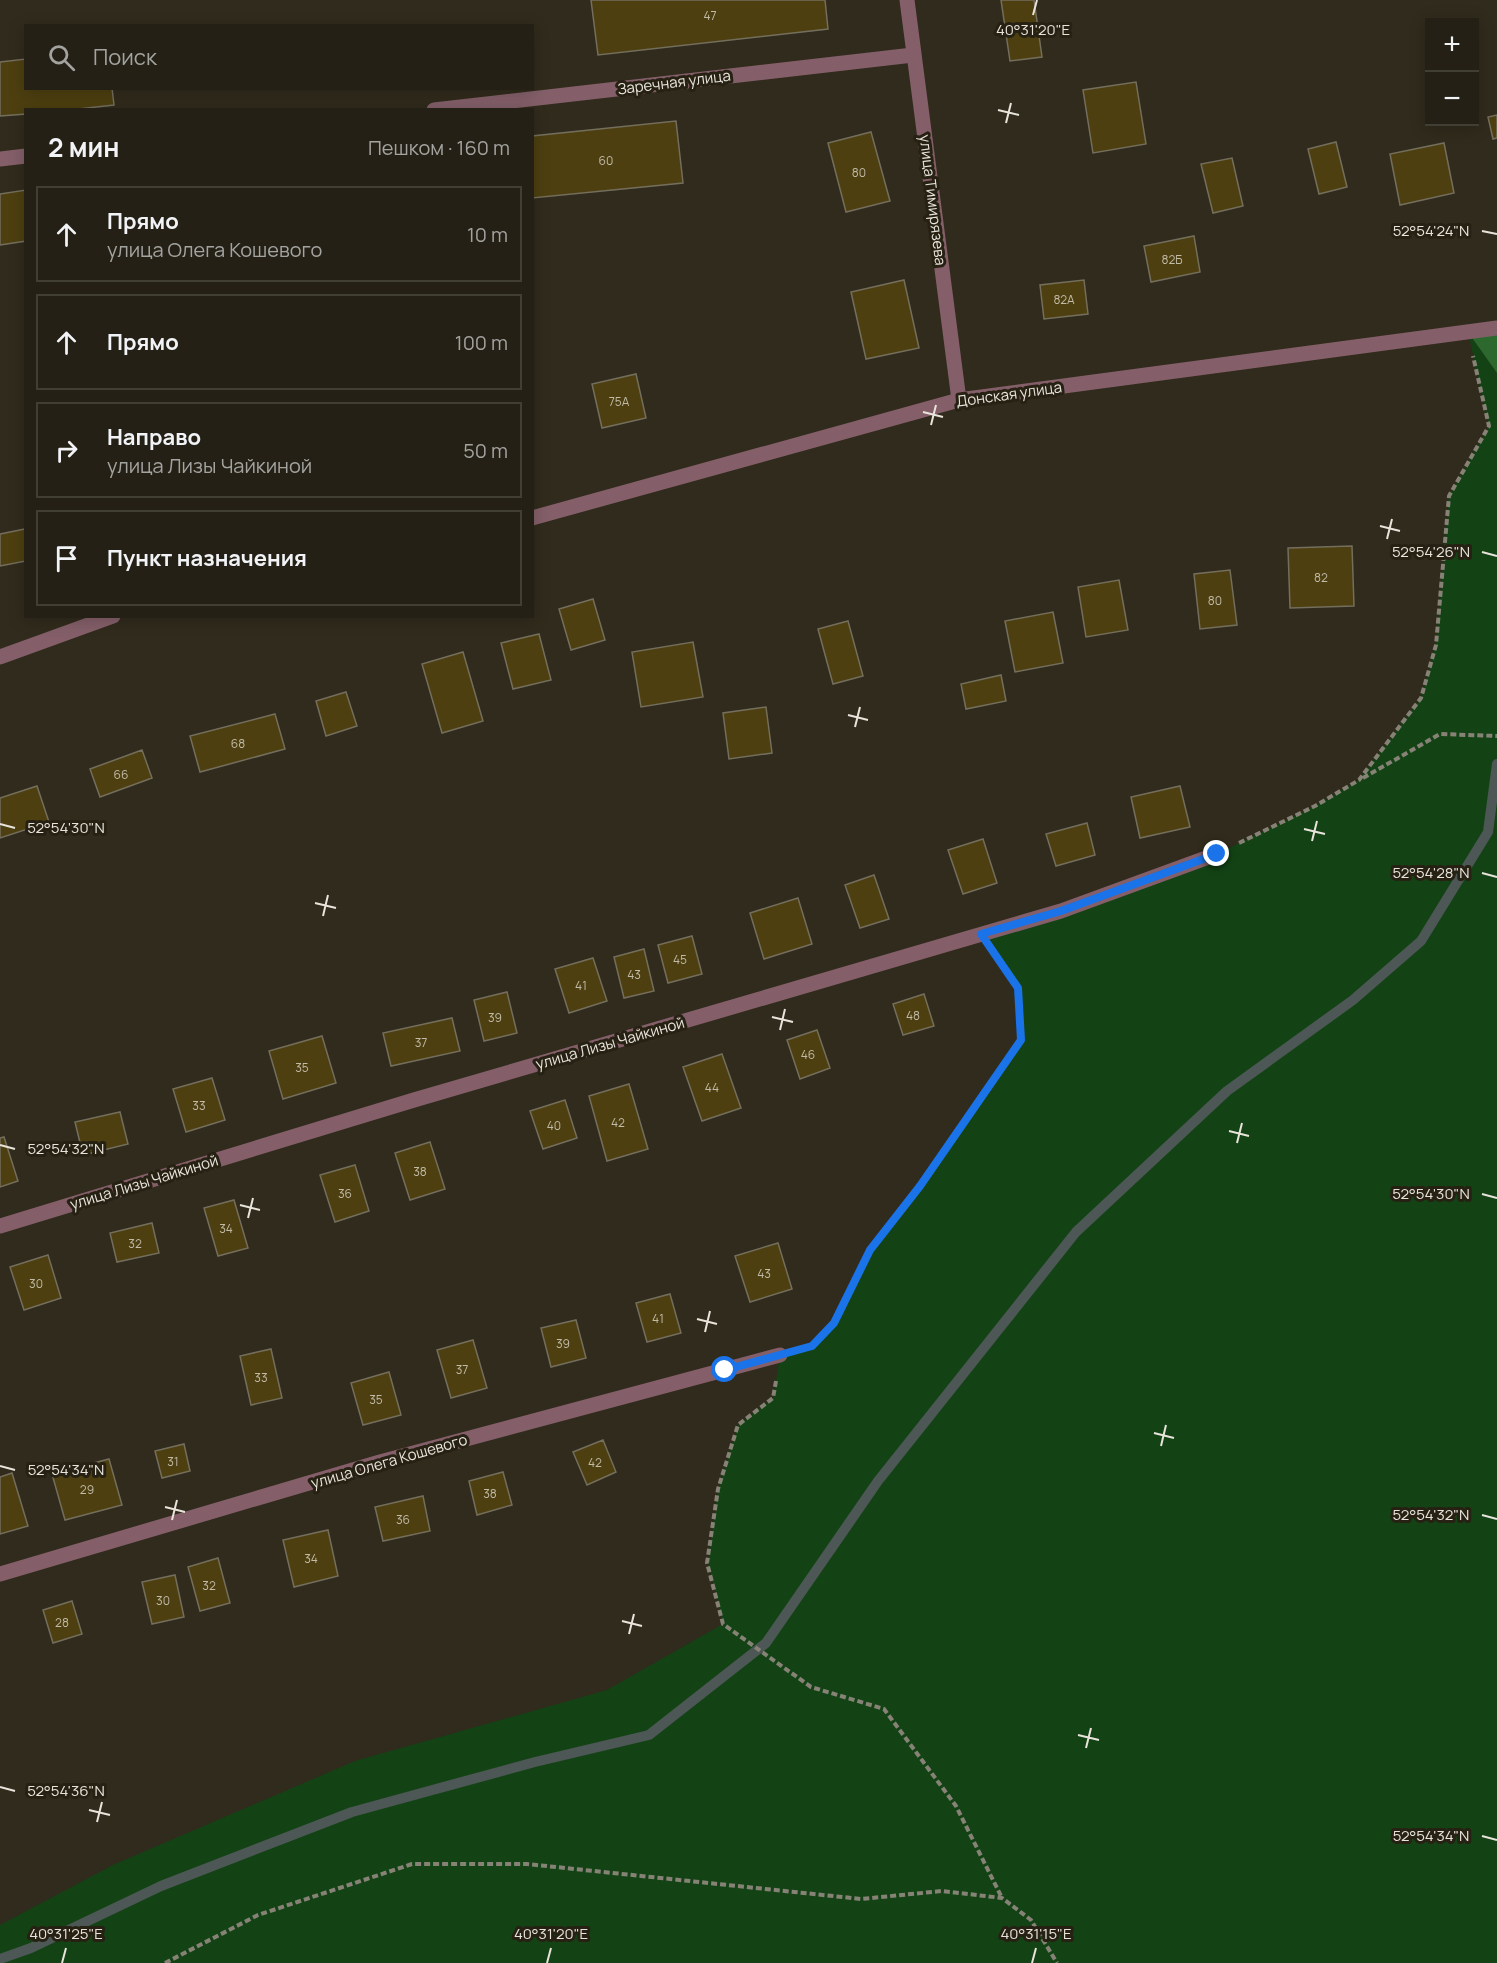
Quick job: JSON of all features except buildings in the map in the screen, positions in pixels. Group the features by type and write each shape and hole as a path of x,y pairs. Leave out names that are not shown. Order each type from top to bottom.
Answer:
{"street":[{"name":"улица Тимирязева","path":"907,0 959,400"},
{"name":"Заречная улица","path":"451,108 913,54"},
{"path":"0,159 24,156"},
{"name":"Донская улица","path":"534,517 959,400 1497,328"},
{"path":"0,657 107,618"},
{"name":"улица Лизы Чайкиной","path":"0,1226 414,1100 1061,911 1217,854"},
{"name":"улица Олега Кошевого","path":"0,1574 380,1462 780,1355"}],"path":[{"path":"1359,780 1421,698 1436,645 1449,496 1490,426 1468,332"},
{"path":"1217,854 1315,806 1440,734 1497,736"},
{"path":"981,934 1018,988 1021,1040 920,1186 870,1250 834,1323 812,1346 780,1355 773,1398 738,1425 718,1489 708,1563 723,1624 811,1687 884,1710 956,1806 1002,1898 1031,1920 1057,1963"},
{"path":"165,1963 258,1915 412,1863 527,1864 861,1899 942,1891 1002,1898"}],"green space":[{"path":"1497,328 1497,373 1468,332"},
{"path":"1468,332 1497,373 1497,1963 0,1963 0,1925 113,1865 355,1761 607,1690 723,1624 708,1563 718,1489 738,1425 773,1398 780,1355 812,1346 834,1323 870,1250 920,1186 1021,1040 1018,988 981,934 1217,854 1315,806 1359,780 1421,698 1436,645 1449,496 1489,426"}],"waterway":[{"path":"0,1959 31,1948 161,1886 352,1812 535,1762 649,1735 766,1643 878,1481 1076,1232 1227,1091 1353,1000 1421,941 1488,832 1497,764"}],"route":[{"path":"725,1370 812,1346 834,1323 870,1250 920,1186 1021,1040 1018,988 981,934 1061,911 1217,854"}]}
